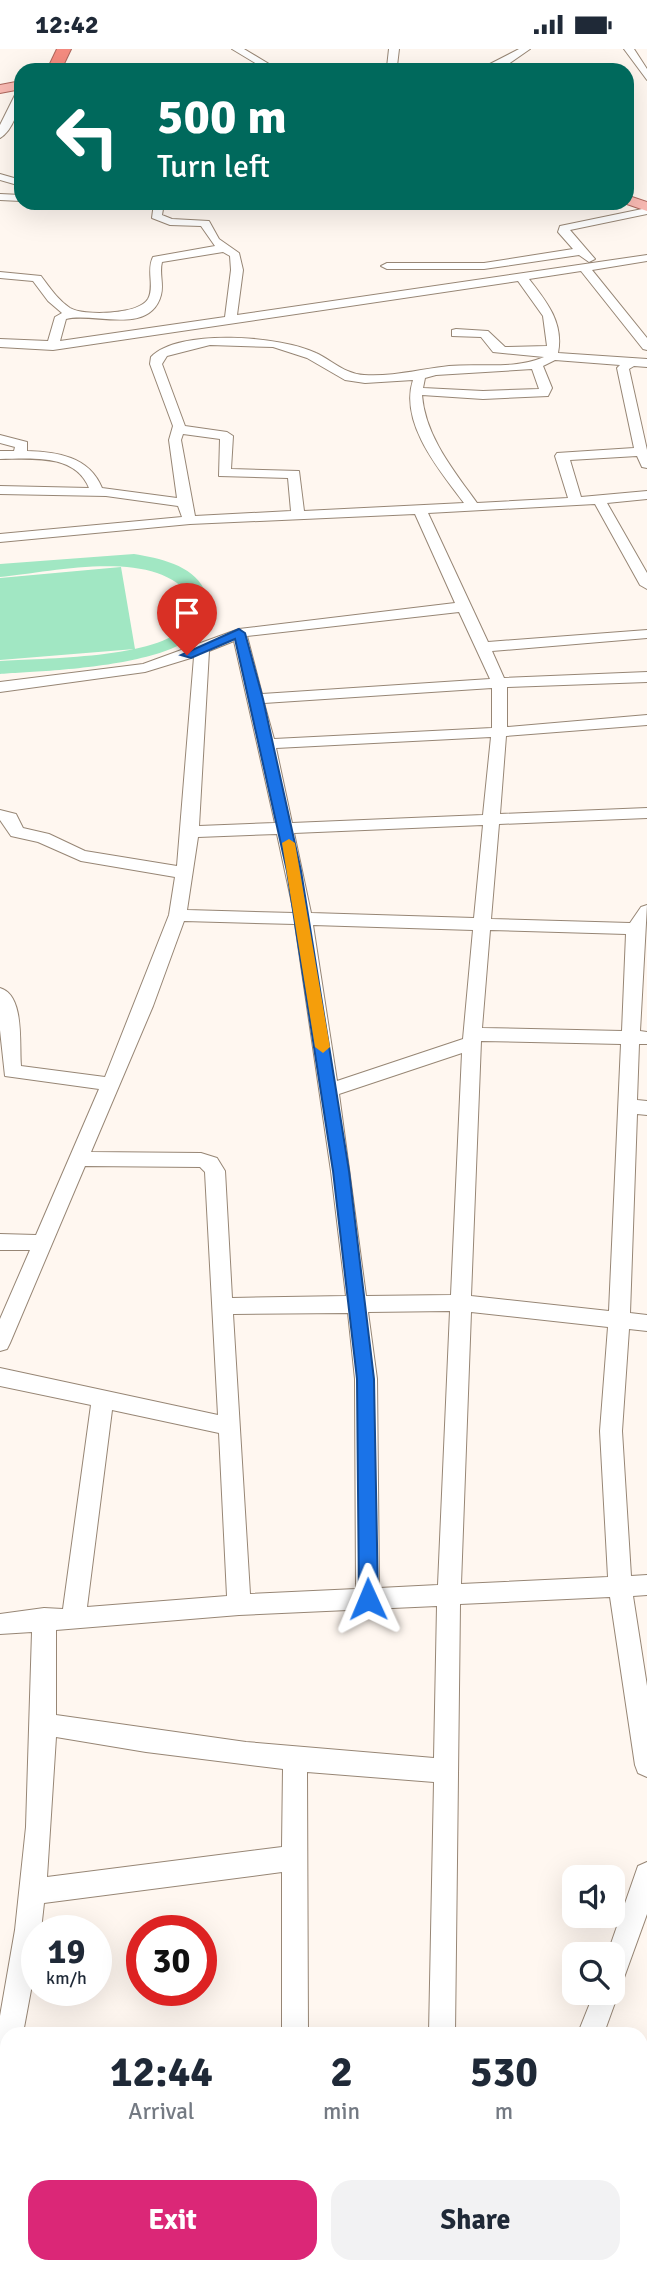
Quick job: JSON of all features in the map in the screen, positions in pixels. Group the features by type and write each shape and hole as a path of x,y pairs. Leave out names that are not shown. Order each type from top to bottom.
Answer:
{"street":[{"path":"237,49 262,63"},
{"path":"504,63 525,49"},
{"path":"629,49 647,77"},
{"path":"0,135 3,122 14,102"},
{"path":"647,207 564,228 564,232 582,251 591,269 647,346"},
{"path":"157,210 156,216 170,222 205,223 215,241 235,255 237,270 230,321"},
{"path":"53,345 61,317 69,313 106,316 143,311 157,292 153,265 157,259 226,248"},
{"path":"387,266 484,266 582,251"},
{"path":"0,343 53,345 523,279 647,258"},
{"path":"0,276 37,278 52,299 69,313"},
{"path":"523,279 552,318 551,354"},
{"path":"210,341 216,323"},
{"path":"456,333 484,334 497,349 505,351 647,363"},
{"path":"190,520 184,503 175,440 178,429 157,358 210,341 274,343 292,347 328,363 345,376 374,379 421,376 446,369 471,371 536,364 551,354"},
{"path":"576,502 562,456 644,458 623,369 629,363"},
{"path":"416,391 483,395 544,393 546,389 536,364"},
{"path":"421,376 416,383 416,391 420,419 429,443 474,508"},
{"path":"631,406 647,406"},
{"path":"0,425 1,439 22,445 19,455"},
{"path":"178,429 227,436 224,473 294,474 298,514"},
{"path":"0,455 77,463 91,474 97,492"},
{"path":"0,490 97,492 184,503"},
{"path":"0,538 190,520 474,508 647,495"},
{"path":"599,500 647,586"},
{"path":"420,510 461,607 499,683 502,698 472,1039 449,1596 443,2027"},
{"path":"0,687 114,674 168,662 239,633 461,607"},
{"path":"239,633 257,699 303,916 329,1090 366,1379 368,1599"},
{"path":"481,647 647,634"},
{"path":"0,1343 40,1243 145,1006 178,915 190,832 202,649"},
{"path":"257,699 499,683 647,677"},
{"path":"267,744 499,732 647,720"},
{"path":"190,832 285,825 647,813"},
{"path":"0,815 10,818 16,832 43,838 81,856 184,873"},
{"path":"647,911 641,929 637,1107 611,1431 620,1586 647,1765"},
{"path":"178,915 303,916 641,929"},
{"path":"0,993 7,1002 12,1071 110,1084"},
{"path":"329,1090 472,1039 639,1038"},
{"path":"77,1159 201,1160 210,1163 215,1171 239,1605"},
{"path":"0,1242 40,1243"},
{"path":"223,1306 461,1303 647,1323"},
{"path":"0,1377 229,1426"},
{"path":"74,1616 103,1399"},
{"path":"0,1624 44,1618 239,1605 647,1585"},
{"path":"11,2027 33,1892 46,1724 44,1618"},
{"path":"46,1724 120,1739 295,1761 447,1770"},
{"path":"295,1761 295,2027"},
{"path":"33,1892 296,1858"},
{"path":"625,1942 647,1875"},
{"path":"593,2027 602,2005"}],"green space":[{"path":"134,554 174,564 199,581 204,589 208,615 195,635 168,650 133,660 0,674 0,661 127,651 152,645 172,636 185,625 192,599 176,583 156,573 131,567 104,566 0,577 0,564"},
{"path":"121,567 135,649 0,660 0,578"}],"slow traffic":[{"path":"289,843 323,1047"}],"route":[{"path":"187,655 239,633 257,699 303,916 341,1171 366,1379 368,1599"}]}
